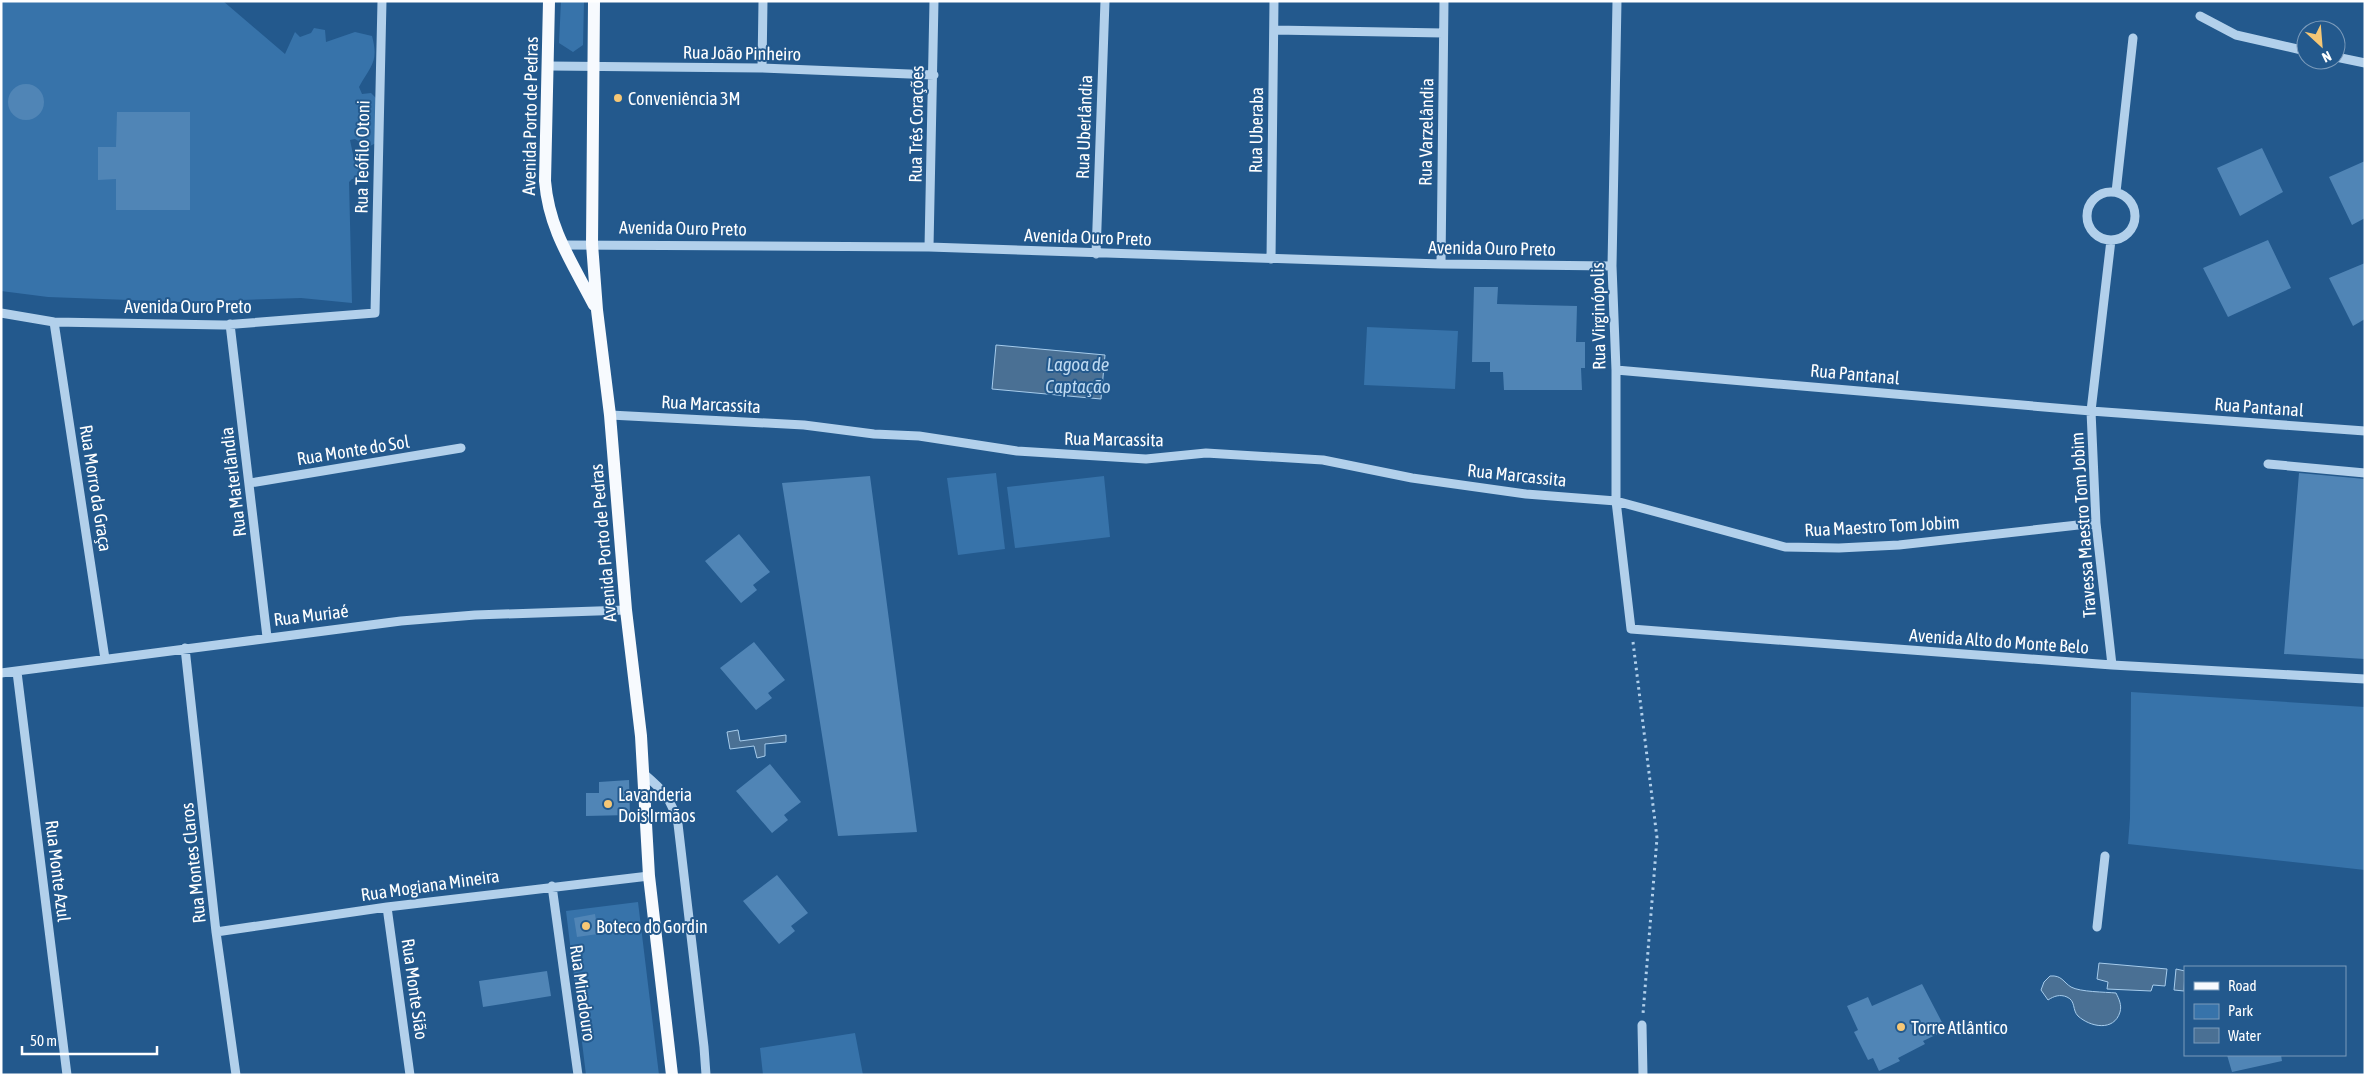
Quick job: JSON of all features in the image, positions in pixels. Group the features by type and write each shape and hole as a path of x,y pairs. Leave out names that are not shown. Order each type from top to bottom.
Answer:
{"main road":[{"name":"Avenida Porto de Pedras","path":"549,1 545,181 547,203 553,226 597,310"},
{"name":"Avenida Porto de Pedras","path":"594,1 592,244 597,310 610,415 626,610 644,774 649,876 672,1075"}],"street":[{"name":"Rua Teófilo Otoni","path":"375,313 382,1"},
{"path":"762,68 763,1"},
{"name":"Rua Três Corações","path":"929,247 934,75 934,1"},
{"name":"Rua Uberlândia","path":"1096,254 1105,1"},
{"name":"Rua Uberaba","path":"1271,259 1274,1"},
{"name":"Rua Varzelândia","path":"1441,264 1444,1"},
{"name":"Rua Virginópolis","path":"1617,1 1612,266 1616,370 1616,501 1631,629"},
{"path":"2200,16 2236,35 2296,49"},
{"path":"1274,30 1443,33"},
{"path":"2116,192 2133,38"},
{"path":"2346,59 2365,63"},
{"name":"Rua João Pinheiro","path":"549,66 592,68 762,68 934,75"},
{"path":"2116,192 2125,197 2132,205 2135,216 2130,232 2118,239 2110,240 2100,237 2091,230 2087,219 2088,208 2094,198 2104,193 2116,192"},
{"path":"2091,411 2110,240"},
{"name":"Avenida Ouro Preto","path":"562,245 929,247 1441,264 1612,266"},
{"name":"Avenida Ouro Preto","path":"1,313 54,322 230,324 375,313"},
{"name":"Rua Morro da Graça","path":"54,322 105,659"},
{"name":"Rua Materlândia","path":"230,324 267,637"},
{"name":"Rua Pantanal","path":"1616,370 2091,411 2365,431"},
{"name":"Travessa Maestro Tom Jobim","path":"2091,411 2096,523 2112,665"},
{"name":"Rua Marcassita","path":"610,415 804,426 874,434 918,436 1017,451 1146,459 1206,453 1323,460 1412,478 1526,494 1616,501"},
{"name":"Rua Monte do Sol","path":"250,483 461,448"},
{"path":"2268,464 2365,473"},
{"name":"Rua Maestro Tom Jobim","path":"1616,501 1785,547 1839,548 1899,545 2096,523"},
{"name":"Rua Muriaé","path":"1,673 401,621 475,615 626,610"},
{"name":"Avenida Alto do Monte Belo","path":"1631,629 2112,665 2365,679"},
{"name":"Rua Montes Claros","path":"185,648 216,932 236,1075"},
{"name":"Rua Monte Azul","path":"17,672 67,1075"},
{"path":"644,774 665,792 674,808 678,824 706,1075"},
{"path":"2097,927 2106,856"},
{"name":"Rua Mogiana Mineira","path":"216,932 387,907 649,876"},
{"name":"Rua Miradouro","path":"552,886 578,1075"},
{"name":"Rua Monte Sião","path":"387,907 410,1075"},
{"path":"1642,1025 1644,1075"}],"path":[{"path":"1631,629 1657,838 1642,1025"}],"green space":[{"path":"1,1 223,1 285,54 295,32 300,37 311,33 314,28 325,30 326,42 355,32 372,36 375,52 373,63 359,87 362,94 371,93 377,99 376,143 368,147 355,139 350,140 355,164 366,175 364,183 355,183 357,178 349,182 352,303 301,298 183,302 48,297 1,291"},
{"path":"561,1 584,1 583,45 573,52 559,43"},
{"path":"1367,327 1458,331 1455,389 1364,385"},
{"path":"996,473 1005,549 958,555 947,478"},
{"path":"1104,476 1110,537 1015,548 1007,487"},
{"path":"2131,692 2365,707 2365,870 2128,844"},
{"path":"638,902 659,1075 586,1075 566,911"},
{"path":"855,1033 863,1075 763,1075 760,1048"}],"water":[{"name":"Lagoa de Captação","path":"996,345 1105,355 1101,399 992,389"},
{"path":"738,730 740,741 786,735 786,742 765,744 765,756 757,758 754,746 730,749 727,732"},
{"path":"2099,963 2167,969 2165,986 2153,985 2151,991 2107,989 2108,982 2097,979"},
{"path":"2176,969 2184,971 2184,991 2174,990"},
{"path":"2050,976 2060,978 2075,989 2116,993 2121,1007 2117,1018 2113,1023 2107,1025 2095,1025 2078,1016 2072,1001 2067,997 2057,996 2048,1000 2041,990 2044,982"}],"building":[{"path":"26,84 38,90 44,102 38,114 26,120 14,114 8,102 14,90"},
{"path":"117,112 190,112 190,210 116,210 116,179 98,180 98,147 116,147"},
{"path":"2262,148 2283,192 2240,216 2217,168"},
{"path":"2365,161 2365,218 2352,225 2329,177"},
{"path":"2268,240 2291,288 2228,317 2203,268"},
{"path":"2365,263 2365,319 2353,326 2329,278"},
{"path":"1474,287 1498,287 1497,304 1577,306 1576,342 1585,342 1585,368 1581,368 1582,390 1504,390 1503,372 1490,372 1490,362 1472,362"},
{"path":"2299,473 2365,479 2365,659 2284,654"},
{"path":"870,476 917,832 838,836 782,483"},
{"path":"739,534 770,572 753,585 757,590 741,603 705,561"},
{"path":"754,642 785,680 768,693 772,698 756,710 720,668"},
{"path":"770,764 801,802 784,815 788,820 772,833 736,791"},
{"name":"Lavanderia Dois Irmãos","path":"629,780 630,815 586,816 586,793 599,793 599,782"},
{"path":"777,875 808,913 791,926 795,931 779,944 743,901"},
{"name":"Boteco do Gordin","path":"595,914 598,934 577,937 574,918"},
{"path":"547,971 551,996 483,1007 479,981"},
{"name":"Torre Atlântico","path":"1922,984 1946,1030 1923,1041 1925,1044 1898,1058 1900,1061 1879,1071 1873,1058 1868,1060 1854,1032 1858,1030 1847,1006 1868,997 1872,1006"},
{"path":"2227,1056 2281,1056 2282,1061 2232,1072"}],"place":[{"name":"Conveniência 3M","path":"618,98"},
{"name":"Lavanderia Dois Irmãos","path":"608,804"},
{"name":"Boteco do Gordin","path":"586,926"},
{"name":"Torre Atlântico","path":"1901,1027"}]}
